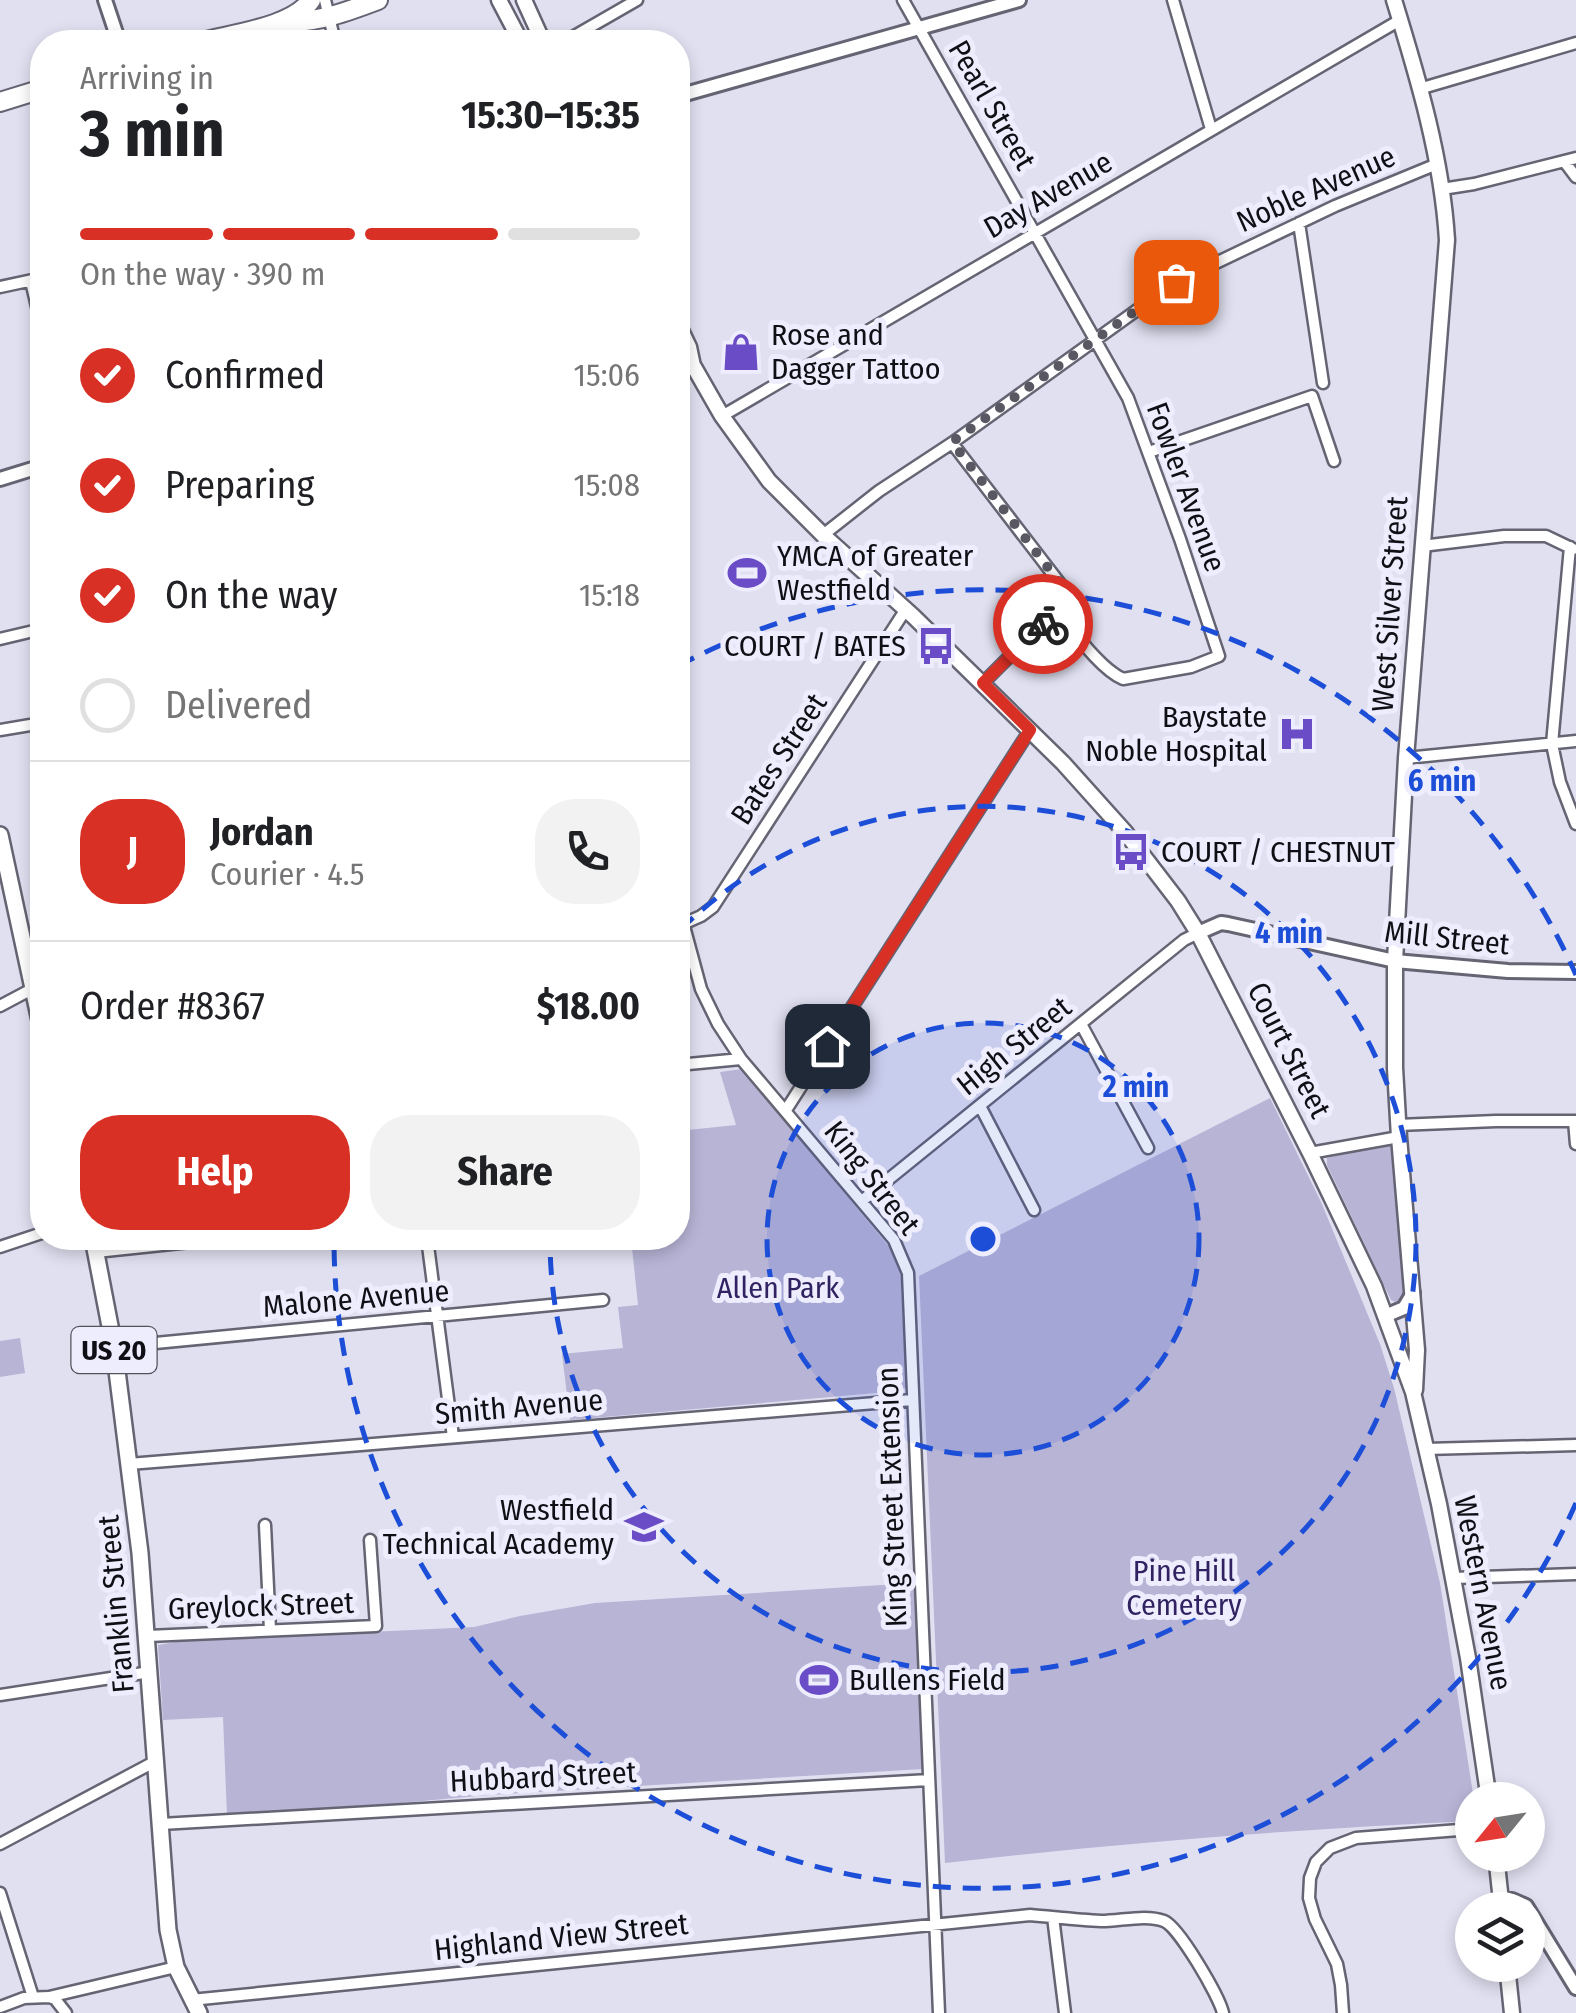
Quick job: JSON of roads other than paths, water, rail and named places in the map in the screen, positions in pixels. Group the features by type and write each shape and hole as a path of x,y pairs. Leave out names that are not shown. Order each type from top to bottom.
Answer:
{"highway":[{"path":"249,30 280,22 306,8 311,0"},
{"path":"356,0 376,1"},
{"path":"280,22 299,22 327,8 376,1"},
{"path":"0,102 30,93"}],"main road":[{"path":"498,0 514,30"},
{"path":"524,0 538,30"},
{"name":"West Silver Street","path":"1394,0 1428,120 1442,189 1447,240 1406,758 1395,961 1395,1068 1417,1350 1415,1398"},
{"name":"Court Street","path":"690,347 694,367"},
{"name":"Court Street","path":"690,363 769,481 1030,730 1120,826 1178,901 1198,933 1374,1286 1415,1398"},
{"path":"0,835 30,979"},
{"name":"Franklin Street","path":"96,1250 129,1464 148,1636 168,1930 176,1966"},
{"name":"Western Avenue","path":"1415,1398 1454,1578 1486,1782"},
{"name":"US 20","path":"176,1966 195,2006"},
{"path":"1509,1982 1512,2013"}],"street":[{"path":"104,0 115,30"},
{"path":"585,30 636,0"},
{"name":"Pearl Street","path":"903,0 1095,340"},
{"path":"690,93 1019,0"},
{"path":"1173,0 1212,128"},
{"name":"Day Avenue","path":"722,416 1400,20"},
{"path":"1419,89 1576,43"},
{"path":"1442,189 1570,160 1576,177"},
{"name":"Noble Avenue","path":"823,535 878,491 1176,282 1298,223 1437,164"},
{"path":"1298,223 1324,383"},
{"path":"0,288 30,281"},
{"name":"Fowler Avenue","path":"1057,610 1116,676 1131,679 1190,668 1219,656 1135,414 1095,340"},
{"path":"1148,452 1312,396 1334,461"},
{"path":"952,442 1065,590 1065,601 983,683"},
{"path":"0,479 30,470"},
{"path":"1422,546 1504,536 1546,536 1573,549 1552,744 1560,782 1576,824"},
{"name":"Bates Street","path":"690,921 713,908 906,610"},
{"path":"0,638 30,632"},
{"path":"0,730 30,725"},
{"path":"786,1110 1030,730"},
{"path":"1406,758 1576,741"},
{"name":"Mill Street","path":"1198,933 1228,924 1395,961 1508,971 1576,972"},
{"name":"High Street","path":"863,1200 1184,940 1198,933"},
{"name":"King Street","path":"690,948 702,990 718,1024 741,1058 863,1200 900,1250 909,1279"},
{"path":"0,1006 30,990"},
{"path":"1081,1024 1148,1148"},
{"path":"690,1064 741,1058"},
{"path":"980,1106 1034,1210"},
{"path":"1310,1153 1398,1131 1496,1121 1575,1122 1576,1144"},
{"path":"0,1247 30,1238"},
{"path":"428,1250 453,1438"},
{"name":"King Street Extension","path":"909,1279 939,2013"},
{"path":"1385,1316 1404,1308 1413,1293"},
{"name":"Malone Avenue","path":"114,1348 603,1300"},
{"name":"Smith Avenue","path":"129,1464 912,1400"},
{"path":"1426,1448 1576,1446"},
{"path":"265,1525 270,1630"},
{"name":"Greylock Street","path":"148,1636 376,1626 370,1540"},
{"path":"1454,1578 1576,1574"},
{"path":"0,1695 150,1672"},
{"path":"0,1844 156,1761"},
{"name":"Hubbard Street","path":"160,1824 929,1780"},
{"path":"1342,2013 1337,1964 1309,1898 1316,1862 1330,1848 1356,1838 1455,1831"},
{"path":"0,1893 34,1997"},
{"name":"Highland View Street","path":"195,2006 1010,1916 1099,1921 1154,1918 1166,1922 1178,1933 1214,1990 1223,2013"},
{"path":"1053,1917 1064,2013"},
{"path":"1545,1937 1576,1988"},
{"path":"0,2006 176,1966"},
{"path":"49,1997 66,2013"}],"place":[{"name":"Rose and Dagger Tattoo","path":"741,352"},
{"name":"YMCA of Greater Westfield","path":"747,573"},
{"name":"COURT / BATES","path":"936,646"},
{"name":"Baystate Noble Hospital","path":"1297,734"},
{"name":"COURT / CHESTNUT","path":"1131,852"},
{"name":"Westfield Technical Academy","path":"644,1527"},
{"name":"Bullens Field","path":"819,1680"}],"park label":[{"name":"Allen Park","path":"778,1288"},
{"name":"Pine Hill Cemetery","path":"1184,1588"}]}
